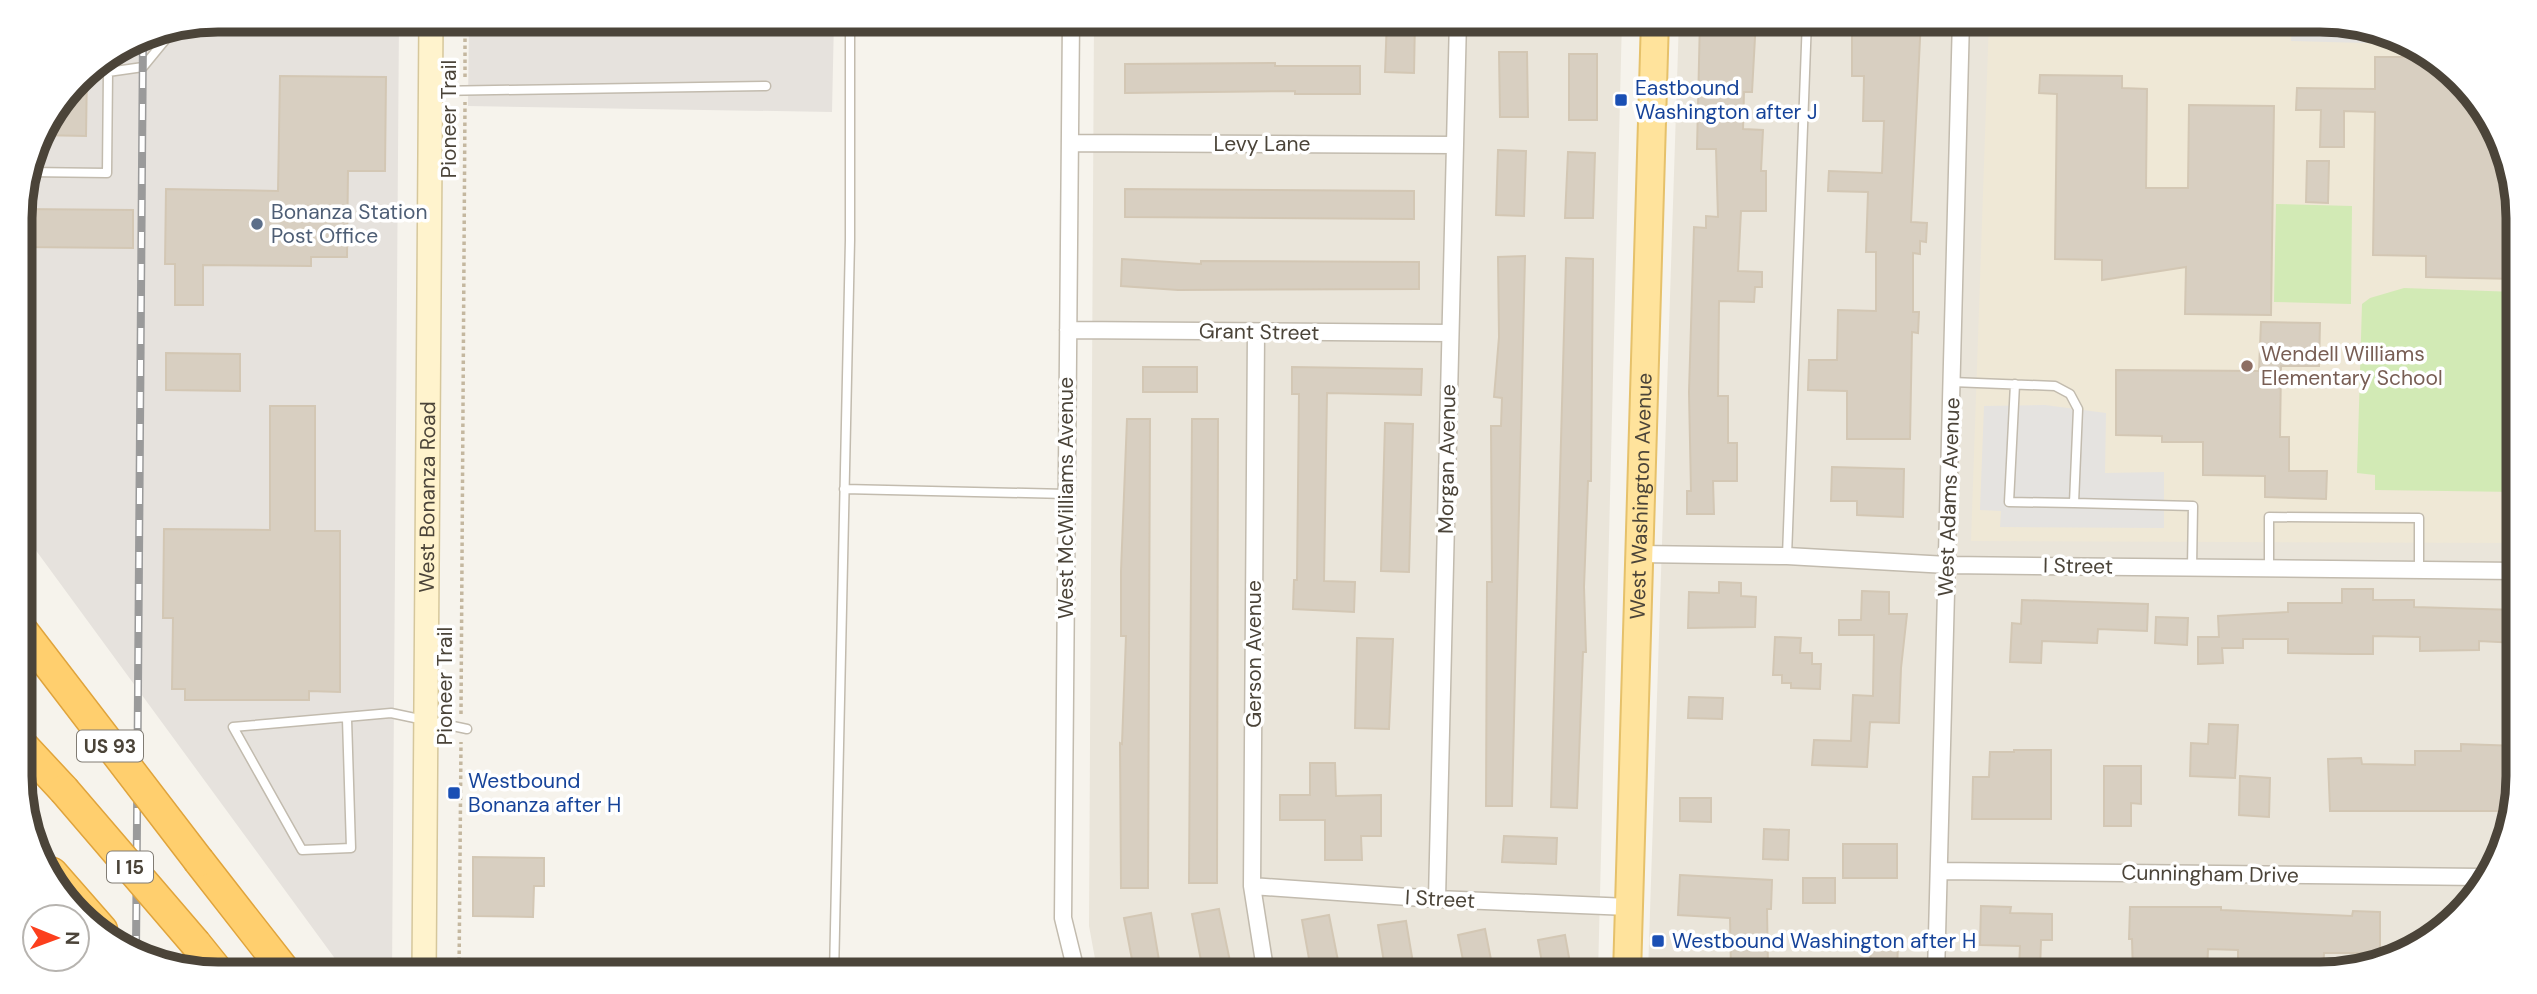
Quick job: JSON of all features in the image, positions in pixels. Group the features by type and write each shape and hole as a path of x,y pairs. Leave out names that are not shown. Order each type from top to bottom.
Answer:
{"highway":[{"name":"US 93","path":"32,643 278,962"},
{"name":"I 15","path":"32,756 211,962"}],"main road":[{"name":"West Bonanza Road","path":"424,962 431,32"},
{"name":"West Washington Avenue","path":"1627,962 1655,32"}],"street":[{"name":"West McWilliams Avenue","path":"1071,32 1063,918 1074,962"},
{"name":"Morgan Avenue","path":"1437,899 1458,32"},
{"name":"West Adams Avenue","path":"1936,962 1961,32"},
{"name":"Levy Lane","path":"1070,144 1455,145"},
{"name":"Grant Street","path":"1068,330 1450,333"},
{"name":"Gerson Avenue","path":"1256,332 1252,886 1264,962"},
{"name":"I Street","path":"1639,554 1787,556 1947,565 2506,571"},
{"name":"Cunningham Drive","path":"1939,871 2476,877"},
{"name":"I Street","path":"1252,886 1437,899 1629,907"}],"lane":[{"path":"834,962 850,240 849,32"},
{"path":"1787,556 1807,32"},
{"path":"37,173 107,173 108,72 143,67 166,39"},
{"path":"431,91 766,86"},
{"path":"1952,382 2055,386 2070,394 2078,409 2074,503"},
{"path":"2015,384 2009,502 2193,506 2192,568"},
{"path":"844,489 1066,494"},
{"path":"2269,569 2269,517 2419,518 2419,569"},
{"path":"347,719 351,848 302,850 233,727 391,713 464,729"}],"path":[{"name":"Pioneer Trail","path":"459,962 464,729 465,32"}],"shaded area":[{"path":"206,32 399,32 392,962 337,962 32,545 32,206 38,170 46,146 63,114 86,86 125,56 158,41 181,35"},
{"path":"469,32 834,32 832,112 468,106"},
{"path":"1094,32 1622,32 1598,962 1096,962 1089,926"},
{"path":"1679,32 2344,33 2379,41 2402,51 2433,70 2451,86 2481,125 2491,146 2504,193 2506,218 2506,776 2502,813 2496,836 2474,880 2451,908 2433,924 2402,943 2379,953 2331,962 1648,962"},
{"name":"Wendell Williams Elementary School","path":"1989,32 2344,33 2379,41 2402,51 2433,70 2451,86 2481,125 2491,146 2504,193 2506,543 1971,541"},
{"path":"2291,32 2319,32 2344,33 2385,44 2291,41"},
{"path":"2045,405 2106,413 2105,473 2164,472 2164,528 2000,527 2001,511 1980,510 1984,406"}],"green space":[{"path":"2276,204 2352,206 2351,304 2274,302"},
{"path":"2404,288 2506,292 2506,492 2375,490 2375,475 2357,473 2362,304 2370,298"}],"building":[{"path":"1387,32 1415,32 1414,73 1385,72"},
{"path":"1700,32 1755,32 1752,92 1744,92 1743,129 1763,130 1761,171 1766,171 1766,211 1741,211 1738,271 1762,272 1762,287 1755,287 1754,302 1719,301 1718,396 1728,396 1728,443 1737,443 1737,481 1713,481 1714,514 1687,514 1687,491 1691,491 1689,392 1694,227 1706,228 1706,216 1718,217 1716,149 1697,149"},
{"path":"1852,32 1920,32 1911,222 1927,223 1926,242 1920,241 1920,254 1913,253 1913,312 1919,312 1918,333 1912,332 1910,439 1847,439 1847,391 1808,390 1809,360 1837,360 1838,310 1876,311 1876,252 1866,252 1868,192 1828,191 1829,171 1882,173 1884,121 1863,121 1864,76 1852,76"},
{"path":"1499,52 1527,52 1528,117 1500,117"},
{"path":"1569,54 1597,54 1597,120 1569,120"},
{"path":"2375,57 2414,57 2433,70 2467,104 2481,125 2499,170 2506,218 2506,279 2426,277 2426,256 2373,255 2375,112 2344,111 2344,147 2320,147 2321,110 2296,110 2297,88 2375,89"},
{"path":"1275,63 1275,66 1360,66 1360,94 1295,94 1295,91 1125,93 1125,64"},
{"path":"2040,75 2122,76 2122,88 2147,89 2146,188 2188,188 2189,105 2274,106 2271,315 2185,314 2186,267 2102,280 2102,260 2055,259 2057,94 2039,93"},
{"path":"280,76 386,77 385,171 348,171 347,257 311,257 311,266 203,265 203,305 175,305 175,264 165,264 166,189 278,191"},
{"path":"87,85 86,136 51,135 70,104"},
{"path":"1498,150 1526,151 1524,216 1496,215"},
{"path":"1568,152 1595,153 1593,218 1565,218"},
{"path":"2307,161 2329,161 2328,203 2306,202"},
{"path":"1125,189 1414,191 1414,219 1125,217"},
{"path":"32,209 133,210 133,248 32,247"},
{"path":"1525,256 1512,806 1486,806 1487,582 1492,582 1491,426 1501,426 1502,398 1494,397 1499,337 1498,257"},
{"path":"1566,258 1593,259 1591,481 1588,481 1584,587 1586,652 1583,652 1577,808 1551,807"},
{"path":"1122,259 1201,264 1201,261 1419,262 1419,289 1178,290 1121,286"},
{"path":"2261,322 2320,323 2319,366 2281,366 2280,437 2289,437 2289,471 2327,471 2326,499 2265,497 2265,476 2203,475 2203,442 2162,442 2162,436 2116,435 2116,370 2259,371"},
{"path":"166,353 240,354 240,391 166,390"},
{"path":"1143,367 1197,367 1197,392 1143,392"},
{"path":"1292,367 1422,369 1421,395 1327,393 1324,581 1355,582 1354,612 1293,609 1294,580 1297,580 1299,394 1292,394"},
{"path":"270,406 315,406 315,531 340,531 340,692 309,691 309,700 185,700 185,689 172,689 173,618 163,618 164,529 270,530"},
{"path":"1127,419 1150,419 1148,888 1121,888 1120,743 1122,744 1126,636 1121,636 1121,571"},
{"path":"1192,419 1218,419 1217,883 1189,883"},
{"path":"1385,423 1413,424 1409,572 1381,571"},
{"path":"1832,467 1904,469 1903,517 1857,515 1857,501 1831,501"},
{"path":"1719,582 1741,583 1741,596 1756,597 1755,627 1688,628 1689,592 1719,593"},
{"path":"2342,589 2373,589 2373,600 2414,600 2414,607 2506,610 2506,642 2479,641 2479,650 2420,651 2420,637 2373,636 2373,654 2350,654 2288,653 2288,639 2243,639 2243,648 2222,648 2223,663 2198,664 2198,637 2219,637 2218,616 2288,612 2288,603 2342,603"},
{"path":"1862,591 1889,592 1889,614 1907,614 1899,723 1870,722 1867,767 1812,765 1814,740 1851,741 1853,695 1873,696 1874,635 1839,635 1839,620 1861,620"},
{"path":"2022,600 2148,604 2147,631 2098,629 2097,643 2042,641 2041,663 2010,662 2012,623 2021,624"},
{"path":"2156,617 2188,618 2187,645 2155,643"},
{"path":"1775,637 1801,638 1800,653 1812,653 1812,664 1821,664 1820,689 1791,688 1791,683 1782,683 1782,675 1773,675"},
{"path":"1357,638 1393,639 1389,729 1355,728"},
{"path":"1689,697 1723,698 1722,719 1688,718"},
{"path":"2209,724 2238,725 2235,778 2190,776 2191,743 2208,744"},
{"path":"2461,744 2506,746 2502,811 2330,811 2328,759 2361,758 2362,764 2415,765 2415,751 2461,751"},
{"path":"2051,750 2051,819 1972,819 1973,777 1989,777 1990,752"},
{"path":"1310,763 1335,763 1336,796 1381,795 1381,836 1361,836 1362,860 1325,860 1325,820 1280,820 1280,795 1310,795"},
{"path":"2104,766 2141,766 2141,804 2131,803 2131,826 2104,826"},
{"path":"2240,776 2270,778 2269,817 2239,815"},
{"path":"1680,798 1711,798 1711,822 1680,821"},
{"path":"1764,829 1789,830 1788,860 1763,859"},
{"path":"1504,836 1557,838 1556,864 1502,862"},
{"path":"1843,844 1897,844 1897,878 1843,878"},
{"path":"473,857 544,858 544,886 534,886 533,917 473,916"},
{"path":"1680,875 1772,880 1771,909 1767,909 1768,962 1731,962 1730,918 1678,915"},
{"path":"1803,878 1835,878 1835,903 1803,903"},
{"path":"1981,906 2011,907 2010,913 2052,914 2052,940 2041,940 2040,962 2019,962 2020,946 1980,945"},
{"path":"2130,907 2221,907 2221,910 2352,916 2353,911 2380,912 2380,953 2324,953 2324,962 2238,962 2238,950 2208,949 2207,962 2133,962 2132,939 2129,939"},
{"path":"1219,909 1230,962 1201,962 1192,914"},
{"path":"1151,913 1159,962 1132,962 1124,918"},
{"path":"1329,915 1338,962 1310,962 1302,920"},
{"path":"1406,921 1413,962 1384,962 1378,925"},
{"path":"1485,929 1491,962 1463,962 1458,935"},
{"path":"1565,935 1570,962 1542,962 1538,940"},
{"path":"1871,940 1898,941 1897,962 1870,962"}],"railway":[{"path":"136,943 143,48"}],"place":[{"name":"Eastbound Washington after J","path":"1621,100"},
{"name":"Bonanza Station Post Office","path":"257,224"},
{"name":"Wendell Williams Elementary School","path":"2247,366"},
{"name":"Westbound Bonanza after H","path":"454,793"},
{"name":"Westbound Washington after H","path":"1658,941"}]}
